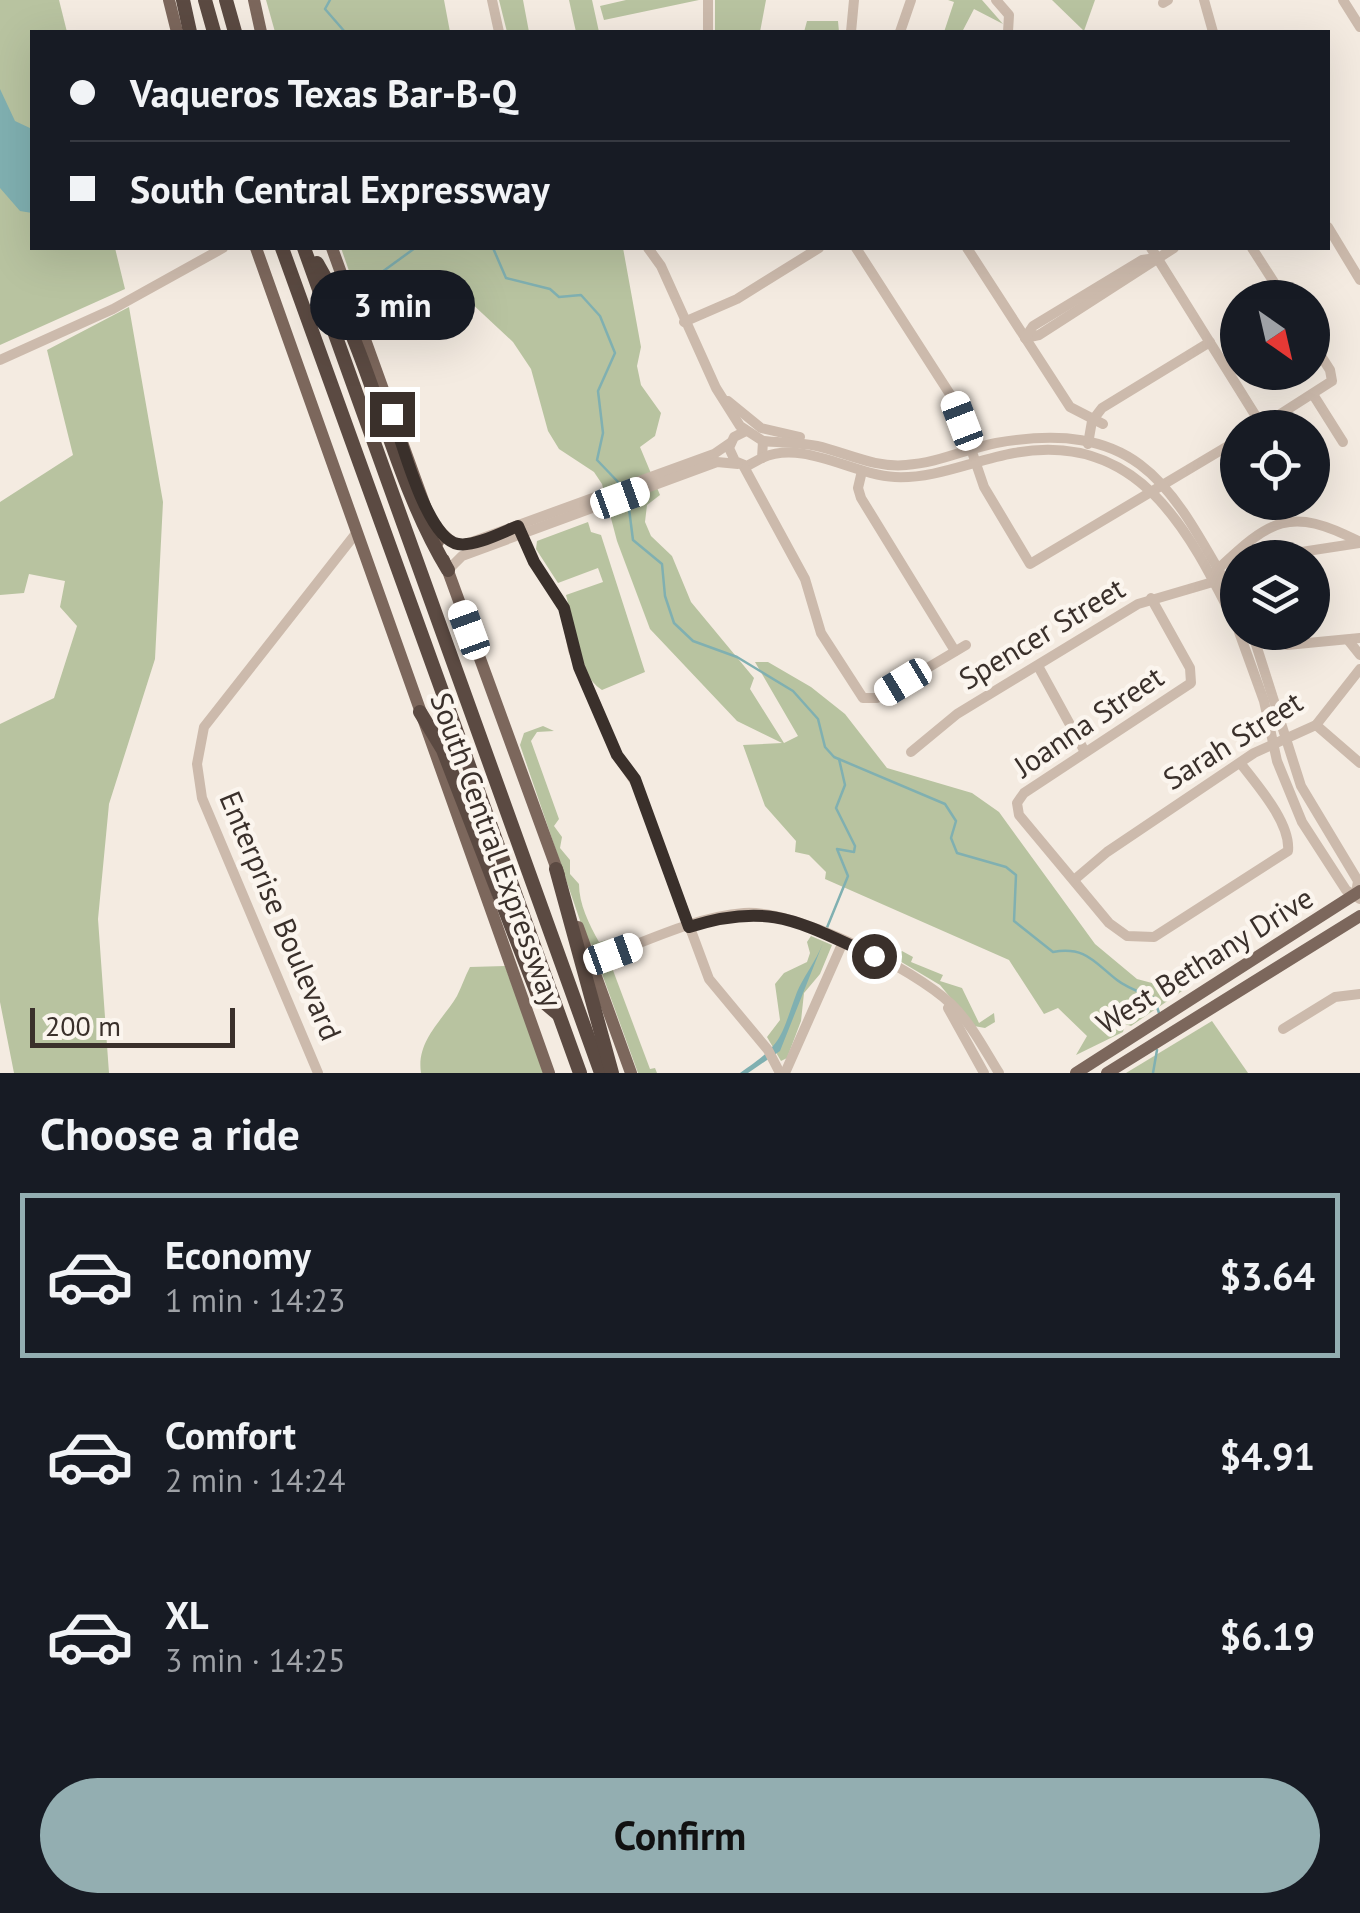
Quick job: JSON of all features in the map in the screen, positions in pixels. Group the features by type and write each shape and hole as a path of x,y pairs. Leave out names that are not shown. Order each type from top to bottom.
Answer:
{"highway":[{"path":"183,0 190,30"},
{"path":"205,0 213,30"},
{"path":"226,0 235,30"},
{"path":"283,250 580,1073"},
{"path":"307,250 357,345 421,518 448,570"},
{"path":"307,250 601,1073"},
{"path":"420,712 443,750 539,998 558,1014"},
{"path":"556,869 612,1073"}],"main road":[{"path":"169,0 176,30"},
{"path":"254,0 262,30"},
{"name":"South Central Expressway","path":"257,250 549,1073"},
{"name":"South Central Expressway","path":"333,250 631,1073"},
{"name":"West Bethany Drive","path":"1076,1073 1359,895"},
{"name":"West Bethany Drive","path":"1107,1073 1360,916"}],"street":[{"path":"492,0 500,30"},
{"path":"708,0 708,30"},
{"path":"851,30 854,0"},
{"path":"901,30 911,0"},
{"path":"996,0 1009,28"},
{"path":"1204,0 1213,30"},
{"path":"1344,0 1360,27"},
{"path":"1330,229 1360,280"},
{"path":"0,360 219,250"},
{"path":"649,250 716,388 732,440 732,457 741,465 805,579 824,638 864,698 878,698 966,644"},
{"path":"684,322 737,299 815,250"},
{"path":"857,250 955,402 987,495 1030,564 1220,451"},
{"path":"1253,250 1272,280"},
{"path":"969,251 1070,407 1098,422"},
{"path":"1025,338 1033,326 1154,253 1251,410"},
{"path":"1090,454 1098,422 1112,402 1210,342"},
{"path":"716,388 746,430 764,441 824,448"},
{"path":"716,388 753,423 892,466 1030,450 1090,454 1128,472 1153,491 1220,598"},
{"path":"1290,410 1320,390"},
{"path":"1314,396 1343,442"},
{"path":"654,481 714,454 746,430"},
{"path":"448,570 460,557 520,530 718,462 741,465 778,452 907,477 1028,439 1093,442 1138,462 1166,484 1220,574"},
{"path":"764,441 764,510"},
{"path":"862,471 858,488 862,498 955,651"},
{"path":"1251,540 1279,520 1320,525 1360,543"},
{"path":"431,521 459,544 520,530"},
{"path":"1320,525 1322,540"},
{"path":"520,530 534,562 564,608 579,667 617,755 635,779 711,982 780,1070"},
{"name":"Enterprise Boulevard","path":"318,1073 202,798 197,781 198,749 204,727 230,690 357,532"},
{"path":"1330,548 1360,543"},
{"name":"Spencer Street","path":"911,752 957,714 1151,598 1220,574"},
{"name":"Joanna Street","path":"1074,880 1017,808 1024,793 1193,680 1151,598"},
{"path":"1354,639 1360,655"},
{"path":"1246,650 1279,742"},
{"path":"1256,650 1302,822 1346,890 1359,895"},
{"path":"1038,666 1085,752"},
{"name":"Sarah Street","path":"1074,880 1107,852 1241,764 1316,726 1360,669"},
{"path":"1316,726 1360,762"},
{"path":"1074,880 1109,924 1127,936 1142,938 1162,933 1287,854 1289,848 1272,808 1241,764"},
{"path":"590,962 689,927 753,913 818,930 905,970 940,994 966,1022 999,1073"},
{"path":"780,1070 838,940"},
{"path":"940,994 984,1073"},
{"path":"1283,1029 1335,998 1360,994"}],"green space":[{"path":"0,0 59,0 66,30 30,30 30,250 115,250 125,289 0,345"},
{"path":"266,0 444,0 450,30 274,30"},
{"path":"499,0 523,0 529,30 506,30"},
{"path":"569,0 592,0 599,30 576,30"},
{"path":"626,0 699,0 604,20 600,6"},
{"path":"715,0 766,0 760,30 715,30"},
{"path":"948,0 982,0 1003,24 974,9 963,30 945,30 954,2"},
{"path":"1052,0 1095,0 1083,30"},
{"path":"807,21 838,21 839,30 805,30"},
{"path":"342,250 623,250 641,347 637,366 641,385 661,413 655,436 640,447 660,495 647,505 645,522 651,536 672,556 691,602 754,678 750,689 784,743 798,736 755,662 768,662 811,687 845,714 887,768 972,793 999,812 1095,944 1137,979 1182,991 1131,1026 1125,1024 1123,1032 1076,1055 1087,1036 1058,1008 1044,1014 1009,960 825,879 826,872 809,855 795,852 796,841 765,806 743,745 782,743 737,721 650,629 617,541 602,484 594,472 559,449 548,431 531,369 513,342 453,286 393,293 362,308"},
{"path":"129,307 163,502 155,659 109,804 98,919 109,1073 14,1073 0,1002 0,724 54,698 77,626 60,607 65,581 29,574 24,593 0,595 0,502 73,455 47,350"},
{"path":"588,522 591,532 601,535 645,672 602,690 580,660 566,595 603,582 598,568 558,583 536,549 537,541"},
{"path":"543,726 554,731 537,732 531,741 559,819 554,826 562,837 560,848 570,860 570,874 579,884 585,914 599,942 611,939 614,945 626,940 627,934 629,940 602,953 587,941 520,745 524,733"},
{"path":"811,936 832,945 820,974 804,993 801,1021 787,1058 781,1061 767,1037 780,1020 775,984 784,973 807,962 807,942"},
{"path":"902,951 913,957 911,962 943,975 940,981 962,988 979,1023 994,1013 995,1022 985,1028 974,1026 940,985 893,957"},
{"path":"629,953 634,956 611,965 650,1069 655,1068 657,1073 638,1073 601,971 607,961"},
{"path":"505,966 544,1073 421,1073 426,1041 457,996 470,967"},
{"path":"1212,1021 1248,1073 1126,1073"}],"water":[{"path":"0,89 15,121 30,128 30,213 20,211 0,188"},
{"path":"823,943 780,1051 748,1073 740,1073 779,1038 799,987"}],"waterway":[{"path":"330,0 325,9 343,30"},
{"path":"360,288 412,250"},
{"path":"494,250 506,278 550,289 559,297 581,295 600,316 615,353 598,391 603,433 597,460 621,485"},
{"path":"628,501 633,540 662,564 665,596 674,623 693,641 737,657 793,691 818,719 825,747 834,757 945,804 956,821 951,838 957,853 1006,867 1016,875 1014,921 1053,952 1081,953 1121,983 1154,998 1159,1013"},
{"path":"826,930 848,876 837,849 854,852 855,846 836,808 845,785 839,759"},
{"path":"1153,1073 1157,1050"}],"route":[{"path":"392,414 431,521 446,537 455,544 466,544 518,526 534,562 564,608 579,667 597,699 617,755 635,779 689,927 728,915 768,914 792,920 874,956"}]}
